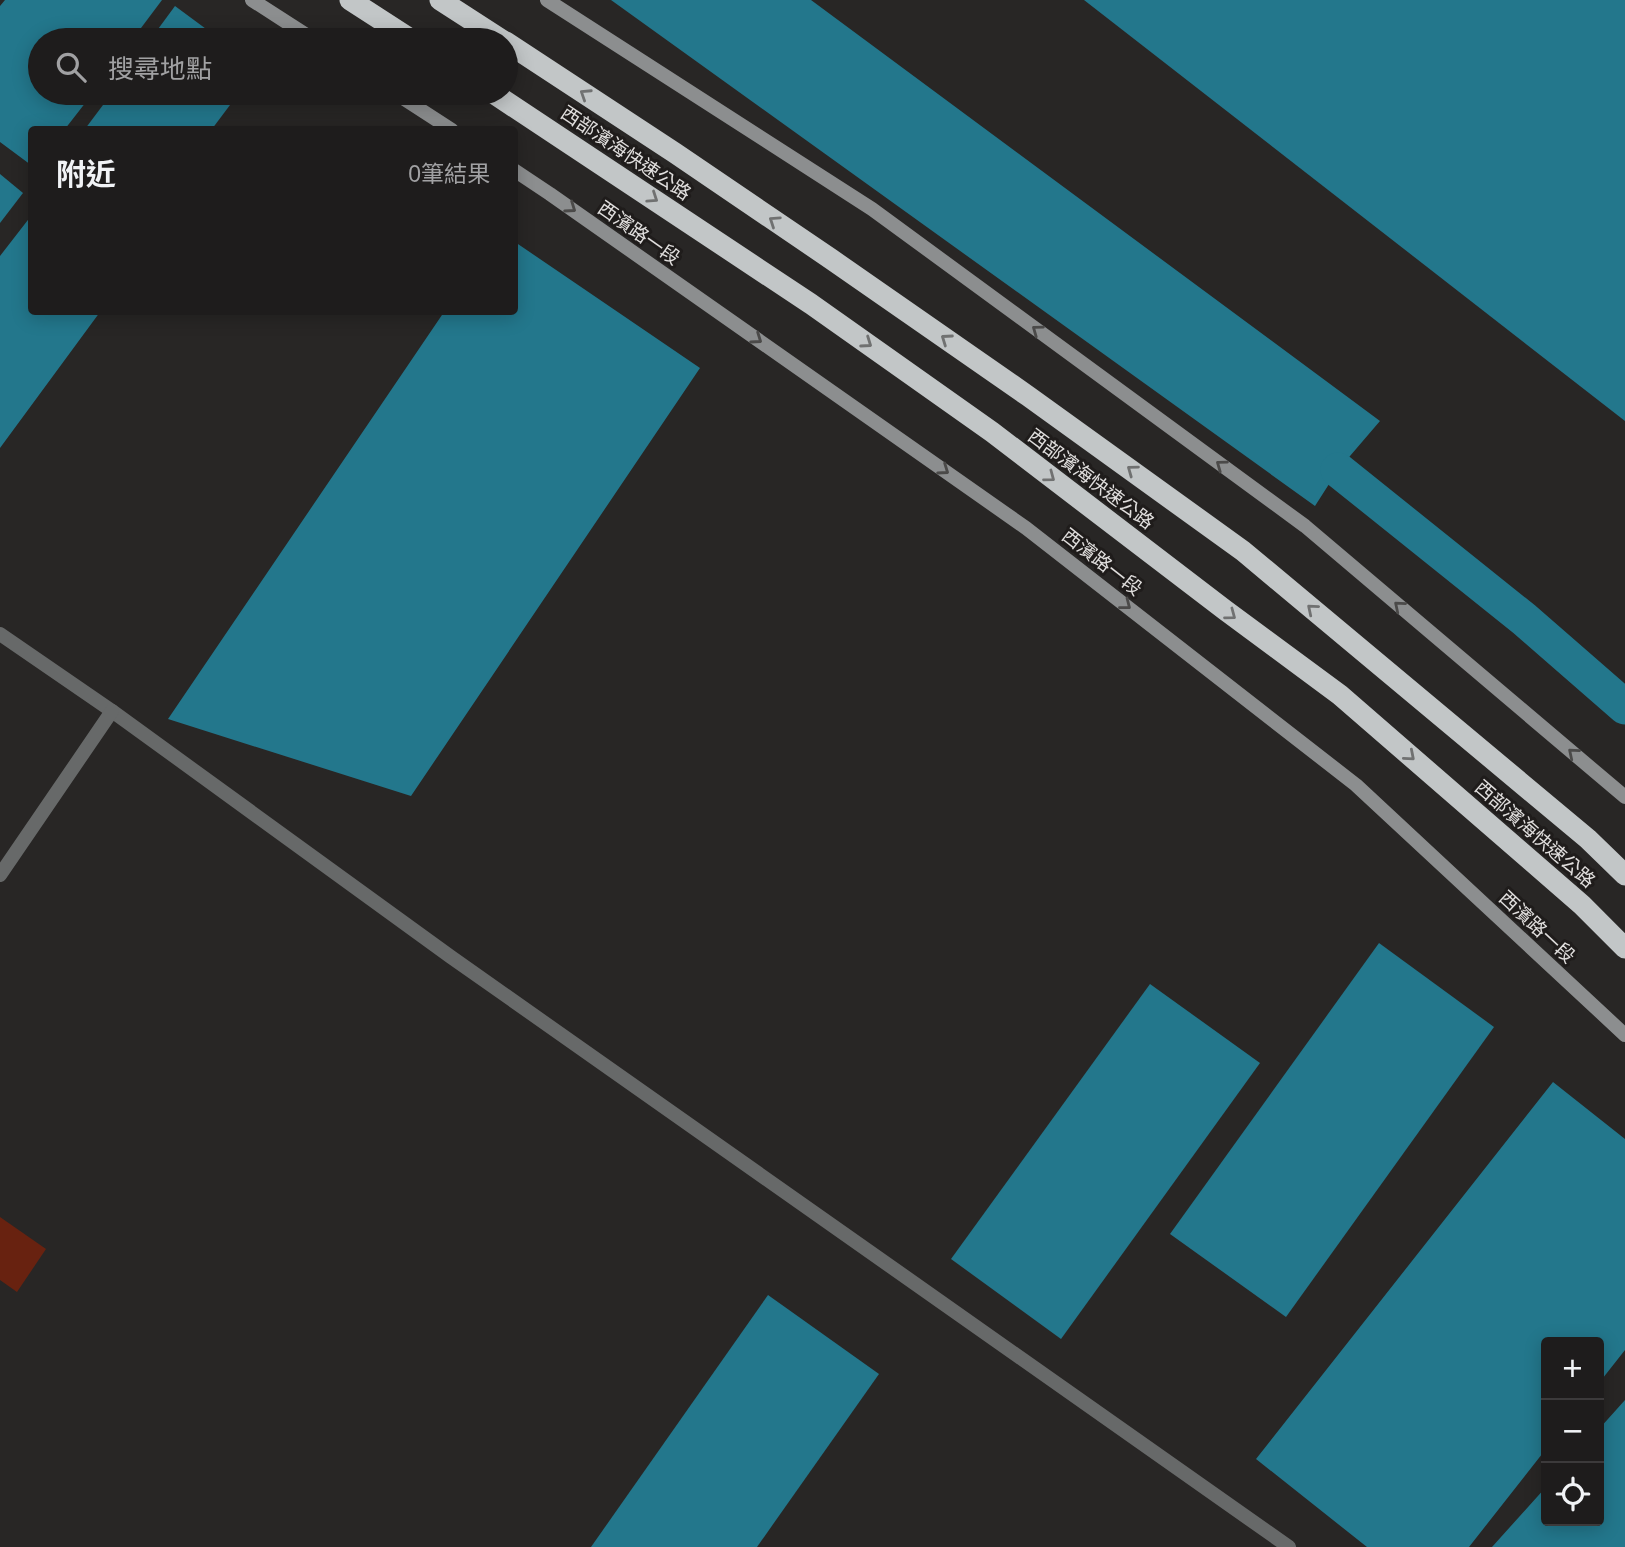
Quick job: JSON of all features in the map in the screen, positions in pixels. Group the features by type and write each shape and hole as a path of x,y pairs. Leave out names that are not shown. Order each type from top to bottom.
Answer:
{"highway":[{"path":"350,0 393,28"},
{"name":"西部濱海快速公路","path":"440,0 484,28"},
{"name":"西部濱海快速公路","path":"518,50 842,266 1243,551 1588,839 1625,876"},
{"name":"西部濱海快速公路","path":"511,105 660,202 992,432 1329,687 1571,895 1625,948"}],"street":[{"path":"252,0 295,28"},
{"path":"547,0 872,209 1305,526 1625,797"},
{"path":"413,105 446,126"},
{"name":"西濱路一段","path":"518,173 1026,528 1114,596 1356,785 1625,1035"}],"lane":[{"path":"0,634 451,957 1289,1547"},
{"path":"0,876 112,712"}],"water":[{"path":"5,0 162,0 141,28 28,28 28,105 84,105 67,126 28,126 28,163 0,142 0,6"},
{"path":"611,0 811,0 1380,421 1338,470 1315,506"},
{"path":"1084,0 1625,0 1625,421"},
{"path":"175,6 205,28 159,28"},
{"path":"103,105 230,105 214,126 87,126"},
{"path":"0,174 23,193 0,223"},
{"path":"28,220 28,315 98,315 0,448 0,256"},
{"path":"518,244 700,368 411,796 168,719 442,315 518,315"},
{"path":"1379,943 1494,1027 1286,1317 1170,1234"},
{"path":"1150,984 1260,1063 1061,1339 951,1259"},
{"path":"1553,1082 1625,1139 1625,1350 1604,1377 1604,1337 1541,1337 1541,1455 1469,1547 1367,1547 1256,1459"},
{"path":"768,1295 879,1374 757,1547 591,1547"},
{"path":"1625,1400 1625,1547 1492,1547 1541,1493 1541,1526 1604,1526 1604,1423"}],"building":[{"path":"0,1217 46,1249 17,1292 0,1280"}],"waterway":[{"path":"1338,470 1524,619 1625,707"}]}
